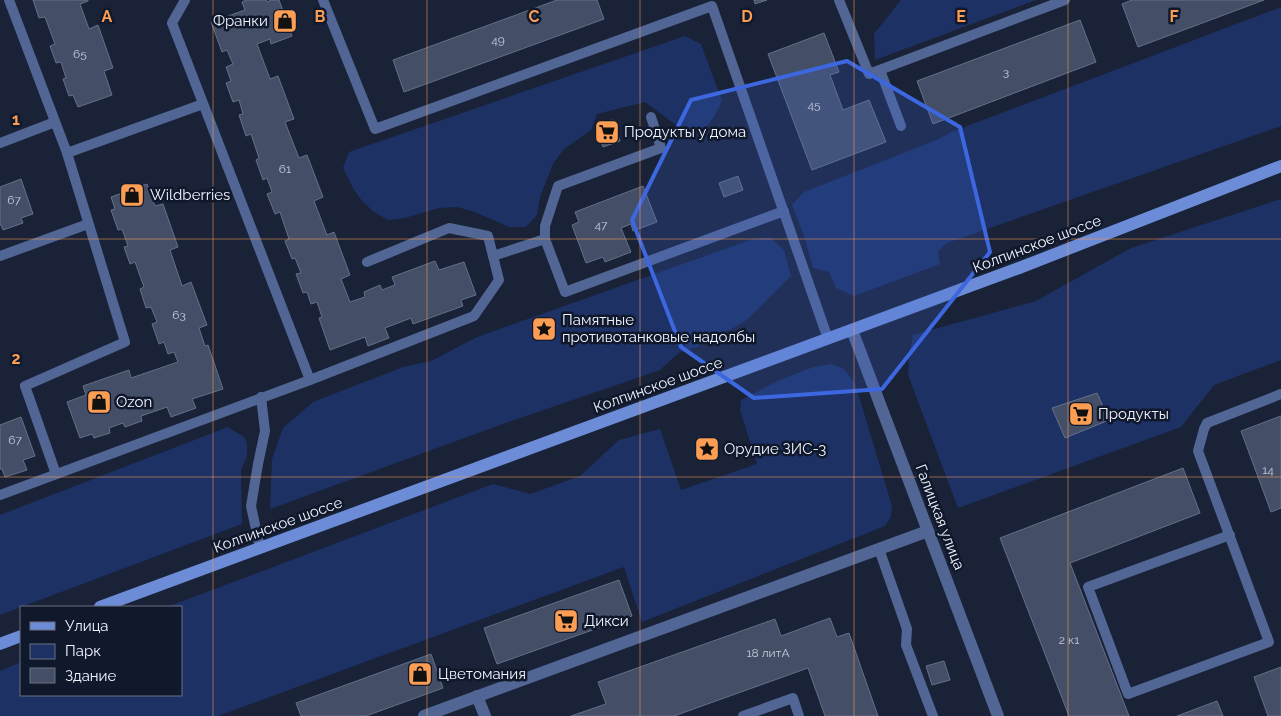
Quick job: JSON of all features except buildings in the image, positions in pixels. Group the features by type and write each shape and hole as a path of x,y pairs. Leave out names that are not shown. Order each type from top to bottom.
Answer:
{"main road":[{"name":"Колпинское шоссе","path":"103,606 1019,268 1281,166"},
{"path":"0,644 20,636"}],"street":[{"name":"Галицкая улица","path":"852,330 998,716"},
{"path":"424,716 928,531"},
{"path":"477,696 485,716"}],"lane":[{"path":"9,0 66,153 125,342 25,386 56,474"},
{"path":"185,0 172,23 310,380"},
{"path":"323,0 375,129 712,6 828,339"},
{"path":"839,0 869,74 1065,0"},
{"path":"880,70 901,126"},
{"path":"66,153 203,104"},
{"path":"651,117 661,148 558,186 545,226 545,239 565,292 784,211"},
{"path":"0,143 55,122"},
{"path":"0,256 88,224"},
{"path":"0,495 310,380 474,316 499,280 488,236 449,228 367,262"},
{"path":"493,256 545,239"},
{"path":"1230,535 1088,587 1128,694 1269,642 1230,535 1198,451 1207,423 1281,394"},
{"path":"260,548 251,506 265,431 261,397"},
{"path":"880,549 907,628 906,645 933,716"},
{"path":"743,716 792,698 799,716"}],"highlighted area":[{"path":"847,61 960,127 990,252 882,389 754,398 681,347 632,220 691,100"}],"green space":[{"path":"901,0 1036,0 875,60 874,34"},
{"path":"1281,7 1281,126 947,243 938,251 940,264 854,296 836,288 829,272 813,268 804,236 792,205 804,192 934,141 954,131"},
{"path":"685,36 701,44 722,101 714,117 704,130 688,130 673,123 645,102 597,114 591,130 564,149 553,164 540,197 537,215 526,227 509,227 475,212 457,207 439,208 405,218 388,220 374,212 362,201 343,168 349,152"},
{"path":"1281,199 1281,360 1214,385 1181,427 958,508 908,375 913,335 1036,301 1131,248"},
{"path":"770,237 784,250 791,276 748,319 730,330 709,335 698,347 680,352 660,370 500,425 270,509 272,459 283,428 313,402 403,367 431,361 477,337 753,239"},
{"path":"831,364 844,369 855,383 892,506 891,517 885,526 642,622 624,567 218,716 0,716 0,671 20,662 20,696 182,696 182,606 170,606 493,484 530,494 580,476 619,440 660,429 681,490 757,464 740,410 741,400 778,381 813,367"},
{"path":"228,427 244,437 247,444 247,456 241,470 242,524 0,615 0,515"}],"place":[{"name":"Франки","path":"285,21"},
{"name":"Продукты у дома","path":"607,132"},
{"name":"Wildberries","path":"132,195"},
{"name":"Памятные противотанковые надолбы","path":"544,329"},
{"name":"Ozon","path":"99,402"},
{"name":"Продукты","path":"1081,414"},
{"name":"Орудие ЗИС-3","path":"707,449"},
{"name":"Дикси","path":"566,621"},
{"name":"Цветомания","path":"420,674"}]}
